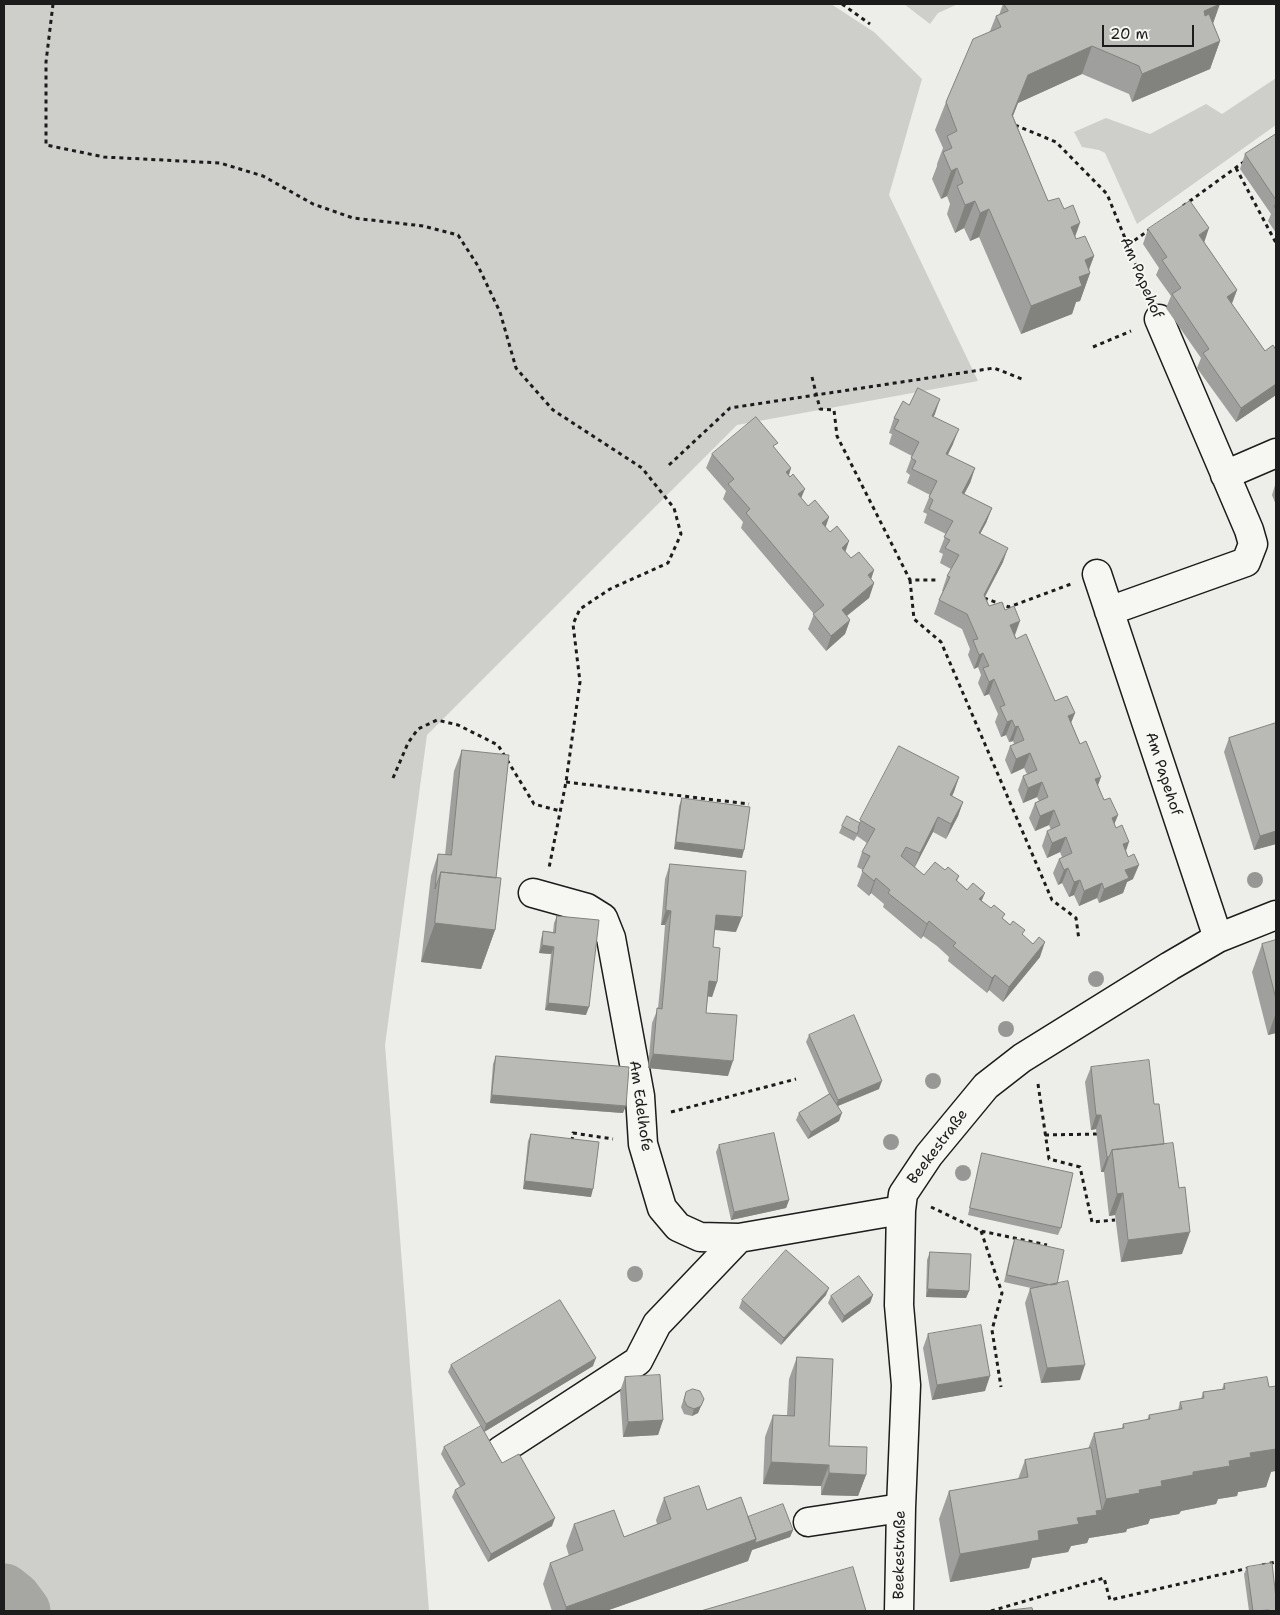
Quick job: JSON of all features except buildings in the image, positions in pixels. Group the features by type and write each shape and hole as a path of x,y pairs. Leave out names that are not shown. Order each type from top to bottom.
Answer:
{"street":[{"name":"Am Papehof","path":"1109,610 1246,562 1253,544 1249,530 1159,319"},
{"path":"1225,475 1276,453"},
{"name":"Am Papehof","path":"1097,574 1218,938"},
{"name":"Am Edelhofe","path":"538,894 587,908 603,918 609,931 640,1096 642,1132 662,1208 678,1226 700,1238 739,1238 902,1202"},
{"name":"Beekestraße","path":"899,1611 906,1385 899,1305 902,1202 929,1155 986,1086 1022,1058 1218,938 1276,915"},
{"path":"500,1451 638,1361 657,1324 739,1238"},
{"path":"808,1522 901,1508"}],"path":[{"path":"53,4 46,62 46,145 104,157 220,163 263,176 313,204 353,218 423,226 458,235 478,266 500,312 516,368 553,410 642,468 674,508 681,534 668,563 610,589 580,609 573,624 580,682 566,782 538,894"},
{"path":"842,4 870,24"},
{"name":"Am Papehof","path":"1009,123 1056,142 1107,194 1159,319"},
{"path":"1182,206 1252,156"},
{"path":"1236,168 1276,243"},
{"path":"1128,245 1151,229"},
{"path":"1093,347 1159,319"},
{"path":"669,465 730,408 994,368 1022,379"},
{"path":"812,377 820,409 834,410 837,436 910,580 914,619 941,642 1052,900 1076,918 1080,940"},
{"path":"984,598 1009,607 1097,574"},
{"path":"910,580 938,580"},
{"path":"393,778 408,743 418,729 438,720 458,725 498,745 534,804 560,811"},
{"path":"566,782 749,804"},
{"path":"572,1146 573,1133 642,1132 796,1079"},
{"path":"1037,1080 1048,1159 1080,1168 1092,1222 1116,1220"},
{"path":"1045,1135 1097,1134"},
{"path":"902,1202 981,1231 1047,1245"},
{"path":"981,1231 1002,1293 992,1330 1001,1387"},
{"path":"991,1611 1104,1578 1110,1600 1276,1562"}],"shaded area":[{"path":"4,4 831,4 874,32 922,79 889,195 978,381 737,425 427,735 385,1045 429,1611 4,1611"},
{"path":"904,4 958,4 938,13 930,24"},
{"path":"1276,78 1276,125 1137,224 1105,153 1082,147 1074,132 1106,118 1150,134 1206,104 1222,114"}],"waterway":[{"path":"4,1591 14,1599 23,1611"}]}
